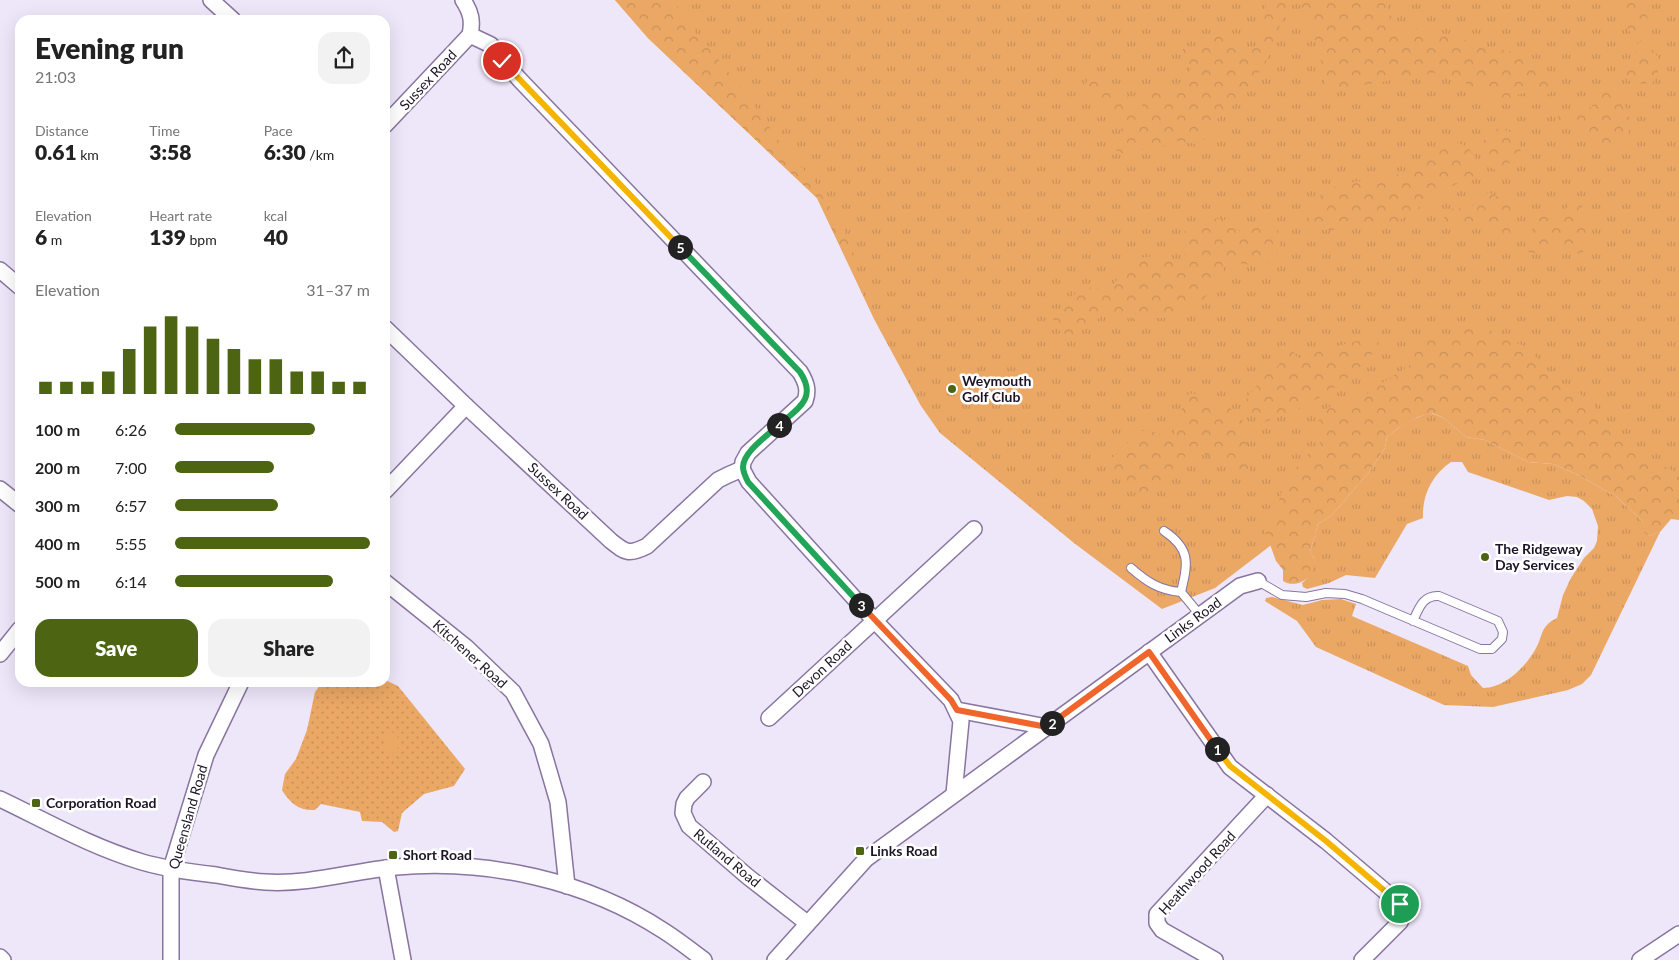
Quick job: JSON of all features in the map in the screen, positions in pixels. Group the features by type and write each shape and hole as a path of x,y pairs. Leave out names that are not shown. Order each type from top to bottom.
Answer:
{"street":[{"path":"211,0 228,15"},
{"path":"463,0 469,10 473,23 470,35 491,45 514,74 793,365 806,382 808,394 805,402 748,453 743,462 742,470 748,482 874,620 951,700 961,721 954,794"},
{"name":"Sussex Road","path":"390,120 470,35"},
{"path":"0,270 15,283"},
{"name":"Sussex Road","path":"390,333 466,406 625,552 636,552 647,546 718,480 742,470"},
{"path":"390,486 466,406"},
{"path":"0,490 15,502"},
{"name":"Devon Road","path":"769,718 974,529"},
{"name":"Links Road","path":"775,960 866,859 1240,586 1258,581"},
{"name":"Kitchener Road","path":"390,586 466,647 513,692 541,744 558,802 567,886"},
{"path":"0,654 15,635"},
{"path":"1149,652 1230,766 1400,904 1404,912 1400,922 1362,960"},
{"name":"Queensland Road","path":"171,960 171,869 206,755 239,687"},
{"path":"957,710 1047,727"},
{"name":"Rutland Road","path":"703,782 684,804 683,813 689,826 747,876 807,923"},
{"name":"Heathwood Road","path":"1215,960 1162,930 1157,923 1157,914 1267,795"},
{"path":"0,799 80,838 141,862 171,869 266,882 324,879 386,868 455,865 484,867 567,886 620,906 664,930 704,960"},
{"path":"386,868 403,960"},
{"path":"1640,960 1679,934"},
{"path":"0,957 3,960"}],"lane":[{"path":"1164,531 1178,542 1184,550 1186,570 1181,592"},
{"path":"1131,568 1155,586 1166,591 1181,592 1200,615"},
{"name":"Links Road","path":"1258,581 1282,595 1306,597 1326,593 1346,594 1362,599 1480,650 1492,649 1502,639 1503,632 1498,622 1439,596 1429,597 1424,600 1413,621"}],"green space":[{"name":"Weymouth Golf Club","path":"615,0 1679,0 1679,515 1417,395 1303,521 1215,588 1162,609 1074,543 940,433 921,406 874,319 817,198 648,38"},
{"path":"615,0 673,0 694,31 738,83 787,152 815,182 845,232 856,259 854,267 851,269 817,198 648,38"},
{"path":"1267,0 1291,0 1265,64 1237,102 1217,119 1210,135 1197,144 1179,141 1141,150 1128,156 1115,150 1111,142 1121,133 1122,123 1113,116 1088,88 1086,85 1088,76 1098,74 1104,79 1107,88 1130,98 1133,108 1142,109 1142,95 1172,87 1187,80 1191,68 1182,53 1184,46 1193,49 1203,35 1220,32 1237,37 1243,47 1250,52 1258,45"},
{"path":"1301,0 1385,0 1393,21 1402,31 1421,29 1434,31 1491,48 1519,53 1537,62 1554,80 1555,90 1544,96 1533,92 1519,94 1509,101 1496,101 1459,79 1435,73 1358,86 1334,93 1326,89 1318,46 1302,9"},
{"path":"1615,0 1642,0 1649,23 1647,30 1637,35 1629,31"},
{"path":"1641,40 1648,42 1660,61 1658,72 1653,82 1646,84 1628,80 1625,71 1626,67 1633,61 1636,45"},
{"path":"1612,88 1622,100 1630,121 1627,137 1622,143 1604,147 1592,144 1591,134 1576,127 1565,127 1556,124 1558,116 1572,109 1587,109 1593,106 1604,90"},
{"path":"1495,129 1503,129 1512,134 1520,147 1519,156 1515,160 1497,170 1489,166 1482,154 1483,141"},
{"path":"1453,143 1464,145 1474,156 1478,172 1476,175 1440,193 1397,222 1372,227 1330,230 1311,228 1309,214 1311,209 1318,198 1327,191 1348,183 1396,175"},
{"path":"1487,193 1523,202 1521,212 1514,219 1517,225 1516,231 1508,235 1481,224 1466,227 1447,224 1444,217 1449,209 1471,207"},
{"path":"1572,202 1579,202 1586,214 1590,236 1586,249 1581,254 1574,253 1567,246 1549,252 1542,250 1536,254 1528,252 1528,242 1532,237 1535,215 1558,215"},
{"path":"1223,218 1229,225 1240,231 1258,222 1266,222 1277,226 1280,244 1275,257 1264,264 1255,265 1232,261 1222,262 1224,271 1220,281 1200,303 1172,317 1135,320 1106,313 1070,339 1058,329 1052,314 1065,305 1079,289 1086,287 1102,289 1112,287 1136,258 1160,256 1182,265 1185,255 1179,242 1182,234 1189,229 1201,228 1208,219"},
{"path":"1475,325 1528,348 1560,384 1580,394 1593,404 1601,417 1629,446 1679,474 1679,520 1671,519 1660,532 1649,536 1644,532 1643,522 1617,497 1578,475 1553,464 1528,462 1485,440 1466,437 1444,418 1432,413 1418,417 1387,437 1385,448 1369,472 1332,515 1318,524 1310,552 1314,559 1314,565 1310,576 1294,584 1283,581 1283,570 1276,561 1264,531 1264,520 1276,509 1282,491 1292,474 1320,443 1321,439 1315,425 1329,407 1355,404 1374,388 1409,366 1412,360 1408,354 1421,336 1430,334 1443,344 1453,340 1466,329"},
{"path":"1367,338 1378,338 1379,346 1358,369 1326,394 1303,407 1265,422 1250,411 1246,398 1269,371 1279,365 1276,353 1280,346 1291,346 1295,355 1301,359 1319,351"},
{"path":"1189,393 1200,395 1209,405 1226,404 1245,423 1250,476 1193,448 1147,497 1104,466 1136,435 1146,429 1158,433 1170,441 1174,435 1179,415"},
{"path":"1431,413 1444,418 1466,437 1485,440 1528,462 1553,464 1578,475 1617,497 1643,522 1649,536 1660,532 1591,675 1582,684 1568,690 1493,707 1444,705 1316,647 1297,621 1265,601 1266,598 1272,597 1303,605 1322,600 1341,599 1356,604 1352,616 1468,666 1471,675 1483,688 1491,687 1506,680 1526,663 1538,645 1547,625 1557,618 1563,595 1571,578 1584,558 1594,548 1597,541 1598,526 1592,509 1577,497 1567,496 1549,500 1468,472 1462,462 1451,462 1438,473 1426,494 1423,518 1407,524 1375,578 1346,575 1329,583 1307,589 1303,587 1302,583 1309,576 1314,566 1314,559 1310,552 1318,524 1332,515 1369,472 1385,448 1387,437 1408,422"},
{"path":"390,682 398,686 465,769 454,786 424,794 402,813 398,831 394,832 382,822 362,821 360,812 321,804 315,810 300,808 288,799 282,790 285,774 296,759 307,730 315,692 319,687 390,687"},
{"path":"385,730 394,733 399,739 398,747 392,754 385,754"}],"place":[{"name":"Weymouth Golf Club","path":"952,389"},
{"name":"The Ridgeway Day Services","path":"1485,557"},
{"name":"Corporation Road","path":"36,803"},
{"name":"Links Road","path":"860,851"},
{"name":"Short Road","path":"393,855"}],"route":[{"path":"502,61 800,372 806,382 808,394 805,402 748,453 743,462 742,470 748,482 874,620 951,700 957,710 1047,727 1149,652 1230,766 1326,841 1400,904"}]}
